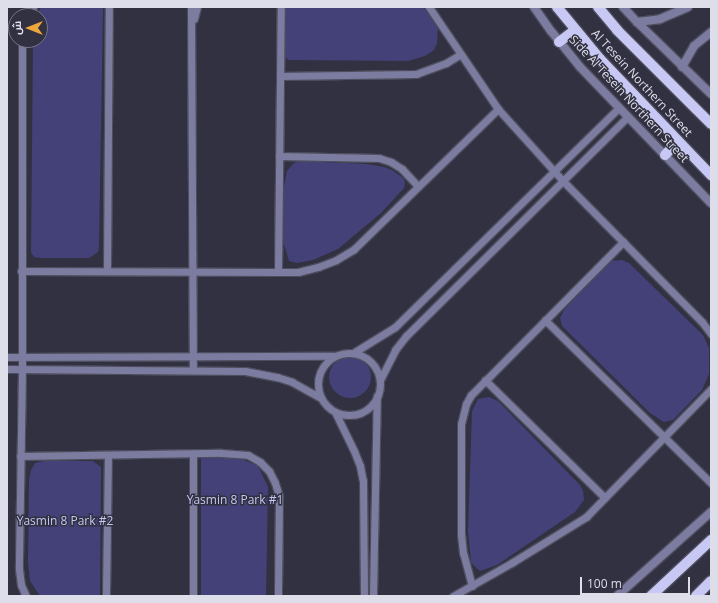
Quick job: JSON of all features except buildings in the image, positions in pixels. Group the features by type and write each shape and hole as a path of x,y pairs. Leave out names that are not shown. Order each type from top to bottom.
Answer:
{"main road":[{"name":"Al Tesein Northern Street","path":"557,7 575,30 635,97 711,176"},
{"name":"Al Tesein Northern Street","path":"598,7 617,30 711,124"},
{"path":"559,42 575,30"},
{"path":"700,112 711,114"},
{"path":"665,155 678,141"},
{"path":"651,596 711,540"},
{"path":"696,596 711,581"}],"street":[{"path":"107,271 109,7"},
{"path":"191,7 193,21 193,370"},
{"path":"193,21 197,7"},
{"path":"278,272 281,7"},
{"path":"429,7 498,109 554,172 711,334"},
{"name":"Side Al Tesein Northern Street","path":"534,7 559,42 627,117 711,203"},
{"path":"624,7 637,22 711,94"},
{"path":"637,22 660,19 688,7"},
{"path":"682,67 694,46 711,32"},
{"path":"22,48 22,369 19,569 21,585 26,596"},
{"path":"280,76 416,74 432,70 461,54"},
{"path":"353,353 395,327 619,108"},
{"path":"21,271 298,272 318,267 336,260 354,249 417,185 498,109"},
{"path":"373,596 378,396 380,380 390,359 406,336 627,117"},
{"path":"279,156 379,158 391,162 402,169 417,185"},
{"path":"472,586 466,564 461,535 461,424 466,404 470,395 623,242"},
{"path":"545,320 711,483"},
{"path":"7,356 333,356 353,353 362,356 371,362 377,370 380,380"},
{"path":"333,356 326,362 319,375 318,389 321,398 329,408 335,412 347,415 360,413 370,406 378,396"},
{"path":"7,369 245,371 261,373 292,382 321,398"},
{"path":"485,380 605,498"},
{"path":"453,596 572,528 586,517 665,438 711,389"},
{"path":"335,412 354,451 360,466 363,481 364,596"},
{"path":"20,456 193,454 248,455 260,462 269,471 276,483 279,496 278,596"},
{"path":"193,454 193,596"},
{"path":"106,596 108,455"},
{"path":"617,596 711,512"}],"green space":[{"path":"103,7 99,246 98,252 89,258 41,258 34,257 31,252 33,48 48,48 48,8 40,8"},
{"path":"285,7 423,7 438,27 437,43 434,50 425,56 408,61 289,60 283,56"},
{"path":"302,161 367,164 384,167 392,170 403,178 405,182 404,188 381,213 338,249 313,260 297,263 289,261 284,244 284,187 287,171 294,163"},
{"path":"622,260 629,263 703,335 709,348 709,374 702,390 673,420 664,422 650,413 562,326 560,318 564,310 609,261"},
{"path":"346,356 354,356 362,359 368,365 371,377 368,389 362,395 354,398 346,398 338,395 332,389 329,381 329,373 332,365 338,359"},
{"path":"489,397 498,401 580,485 583,491 584,500 575,512 497,565 480,571 471,563 468,531 472,411 478,399"},
{"name":"Yasmin 8 Park #1","path":"237,457 258,466 268,487 266,596 201,596 201,458"},
{"name":"Yasmin 8 Park #2","path":"43,461 93,461 101,467 100,596 40,596 30,581 28,562 29,480 31,470 35,463"}]}
